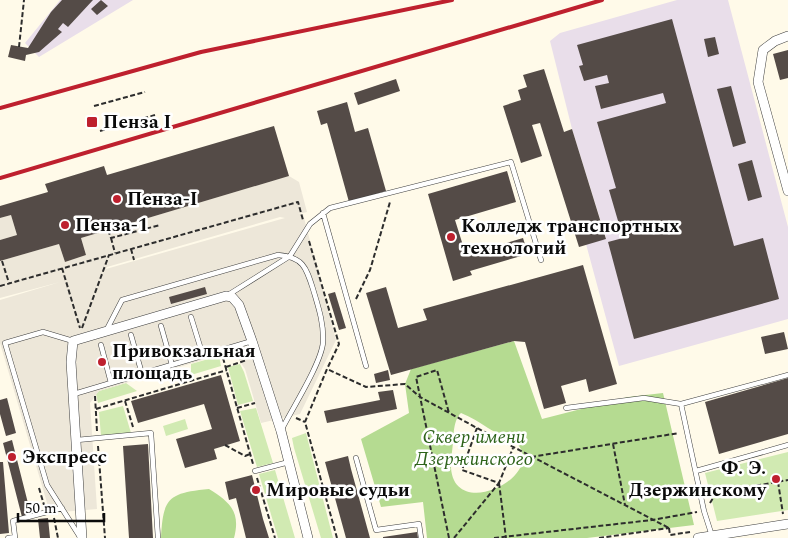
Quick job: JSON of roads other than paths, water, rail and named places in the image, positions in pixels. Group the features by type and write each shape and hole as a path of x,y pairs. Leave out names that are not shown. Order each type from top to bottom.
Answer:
{"street":[{"path":"788,36 775,41 764,50 758,82 788,191"},
{"path":"82,538 74,394 70,362 73,342 226,296 232,297 239,305 252,342 281,431 308,538"},
{"path":"698,538 786,521"}],"lane":[{"path":"226,296 290,256 310,224 330,208 511,162 541,260"},
{"path":"323,212 366,366"},
{"path":"106,332 111,318 122,300 278,255 290,256 300,261 307,269 322,321 323,344 318,360 281,431"},
{"path":"191,317 203,356"},
{"path":"161,326 172,365"},
{"path":"73,342 43,332 5,343 47,485 82,538"},
{"path":"131,336 142,374"},
{"path":"74,394 252,342"},
{"path":"101,345 111,383"},
{"path":"566,408 644,398 680,404 788,375"},
{"path":"680,404 704,511 712,536"},
{"path":"77,440 151,434 158,538"},
{"path":"696,471 788,446"},
{"path":"356,458 376,530 419,524 421,538"},
{"path":"255,471 289,462"},
{"path":"8,538 15,537 14,521 62,508"}],"railway":[{"path":"0,108 201,52 452,0"},
{"path":"0,178 602,0"}],"place":[{"name":"Пенза I","path":"92,122"},
{"name":"Пенза-I","path":"117,199"},
{"name":"Пенза-1","path":"65,225"},
{"name":"Колледж транспортных технологий","path":"451,237"},
{"name":"Привокзальная площадь","path":"102,362"},
{"name":"Экспресс","path":"12,457"},
{"name":"Ф. Э. Дзержинскому","path":"776,479"},
{"name":"Мировые судьи","path":"256,490"}],"park label":[{"name":"Сквер имени Дзержинского","path":"474,448"}]}
